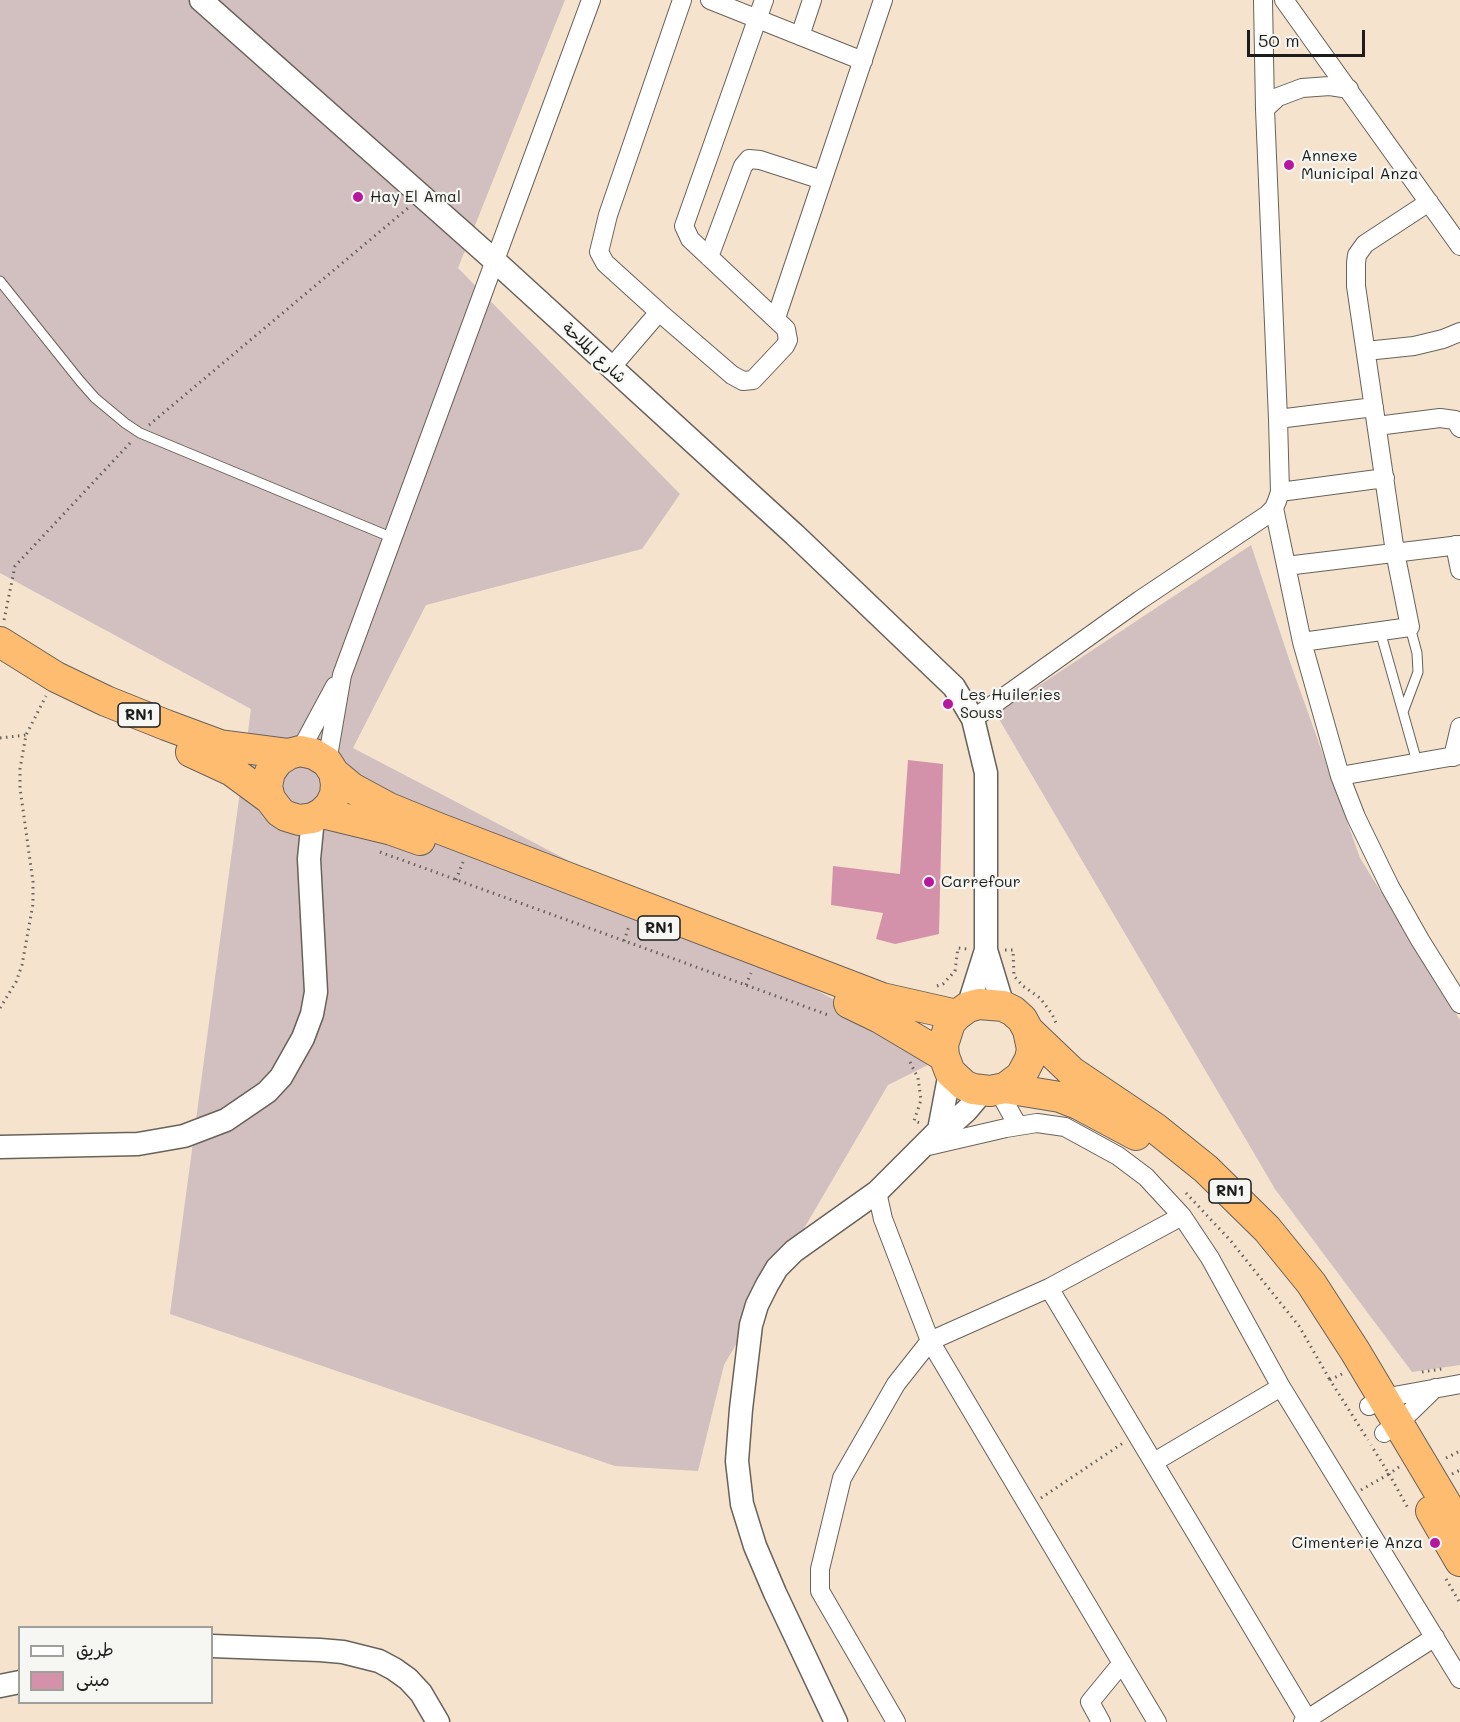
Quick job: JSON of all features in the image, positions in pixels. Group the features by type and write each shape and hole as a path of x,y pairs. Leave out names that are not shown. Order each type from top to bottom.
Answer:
{"highway":[{"name":"RN1","path":"1,636 56,677 175,729 228,747 314,754 352,788 389,808 882,998 963,1011 979,1004 1003,1006 1022,1019 1028,1030 1072,1072 1155,1128 1206,1169 1267,1229 1311,1283 1376,1402 1460,1527"},
{"name":"RN1","path":"0,660 49,689 108,718 214,762 298,812 392,830 461,868 751,974 864,1009 947,1064 964,1085 995,1090 1044,1093 1060,1097 1124,1128 1176,1165 1218,1201 1263,1249 1313,1313 1376,1402"},
{"path":"294,753 278,761 270,772 267,786 298,812 330,806 335,795 336,784 330,768"},
{"path":"947,1064 943,1045 945,1034 950,1023 963,1011"},
{"path":"995,1090 1021,1076 1030,1059 1032,1049 1028,1030"},
{"name":"RN1","path":"1392,1428 1460,1561"}],"street":[{"name":"شارع الملاحة","path":"201,0 495,261 610,369 795,535 954,687 973,719 986,773 987,949"},
{"path":"294,753 342,675 591,0"},
{"path":"682,0 608,215 599,252 605,263 732,375 743,381 753,380 784,346 788,340 786,329 687,236 685,220 764,0"},
{"path":"710,0 863,62"},
{"path":"800,36 812,0"},
{"path":"776,318 883,0"},
{"path":"1263,0 1265,109 1278,419 1277,500 1286,566 1302,642 1340,776 1356,818 1390,887 1454,984 1460,1004"},
{"path":"1284,0 1460,246"},
{"path":"1265,109 1278,97 1302,88 1330,86 1349,89"},
{"path":"709,257 743,166 749,159 760,160 822,180"},
{"path":"1302,642 1410,627 1395,552 1356,285 1357,255 1365,244 1429,202"},
{"path":"610,369 660,312"},
{"path":"1366,351 1414,346 1460,332"},
{"path":"1278,419 1374,407"},
{"path":"1377,426 1440,418 1455,420 1460,428"},
{"path":"973,719 1140,600 1258,521 1277,500 1385,478"},
{"path":"1286,566 1458,545 1460,570"},
{"path":"330,768 342,675"},
{"path":"1340,776 1457,756 1460,727"},
{"path":"0,1147 138,1144 184,1136 226,1120 267,1092 281,1077 293,1058 312,1014 316,992 309,859 298,812"},
{"path":"987,949 1003,1006"},
{"path":"963,1011 987,949"},
{"path":"931,1139 947,1064"},
{"path":"836,1722 775,1593 746,1523 742,1504 737,1461 751,1325 757,1305 777,1268 794,1251 877,1192 931,1139 995,1090 1018,1126"},
{"path":"931,1139 1037,1123 1065,1127 1118,1156 1146,1178 1182,1216 1210,1258 1281,1387 1460,1679"},
{"path":"877,1192 883,1219 930,1341 1157,1722"},
{"path":"896,1722 820,1591 820,1569 842,1478 896,1384 930,1341 1050,1288 1182,1216"},
{"path":"1050,1288 1306,1721 1435,1637"},
{"path":"1376,1402 1460,1384"},
{"path":"1154,1462 1281,1387"},
{"path":"1392,1428 1435,1388"},
{"path":"213,1647 320,1650 343,1652 379,1661 408,1679 421,1694 438,1722"},
{"path":"1101,1722 1090,1702 1122,1664"},
{"path":"0,1686 18,1682"}],"lane":[{"path":"0,281 95,398 140,433 393,538"},
{"path":"1403,712 1418,672 1417,653 1410,627"},
{"path":"1380,631 1417,762"}],"path":[{"path":"1,636 15,566 140,433 421,197"},
{"path":"0,1008 16,982 22,965 33,904 33,882 20,788 20,769 26,735 49,689"},
{"path":"0,738 26,735"},
{"path":"374,850 461,868 751,974 841,1019"},
{"path":"935,987 943,984 955,971 958,948 1013,950 1014,976 1023,986 1040,998 1052,1014 1059,1030"},
{"path":"904,1055 918,1078 921,1100 914,1120 931,1139"},
{"path":"1420,1373 1446,1368"},
{"path":"1029,1507 1136,1433"},
{"path":"1439,1462 1460,1450"},
{"path":"1349,1497 1389,1474"}],"shaded area":[{"path":"0,0 565,0 458,268 680,494 642,549 426,605 353,748 944,1057 888,1085 724,1365 698,1471 615,1466 170,1314 251,709 0,573"},
{"path":"1251,545 1360,858 1460,1020 1460,1365 1412,1372 1275,1189 996,714"}],"building":[{"path":"908,760 943,764 939,934 895,944 876,939 883,913 831,905 833,866 900,874"}],"place":[{"name":"Annexe Municipal Anza","path":"1289,165"},
{"name":"Hay El Amal","path":"358,197"},
{"name":"Les Huileries Souss","path":"948,704"},
{"name":"Carrefour","path":"929,882"},
{"name":"Cimenterie Anza","path":"1435,1543"}]}
